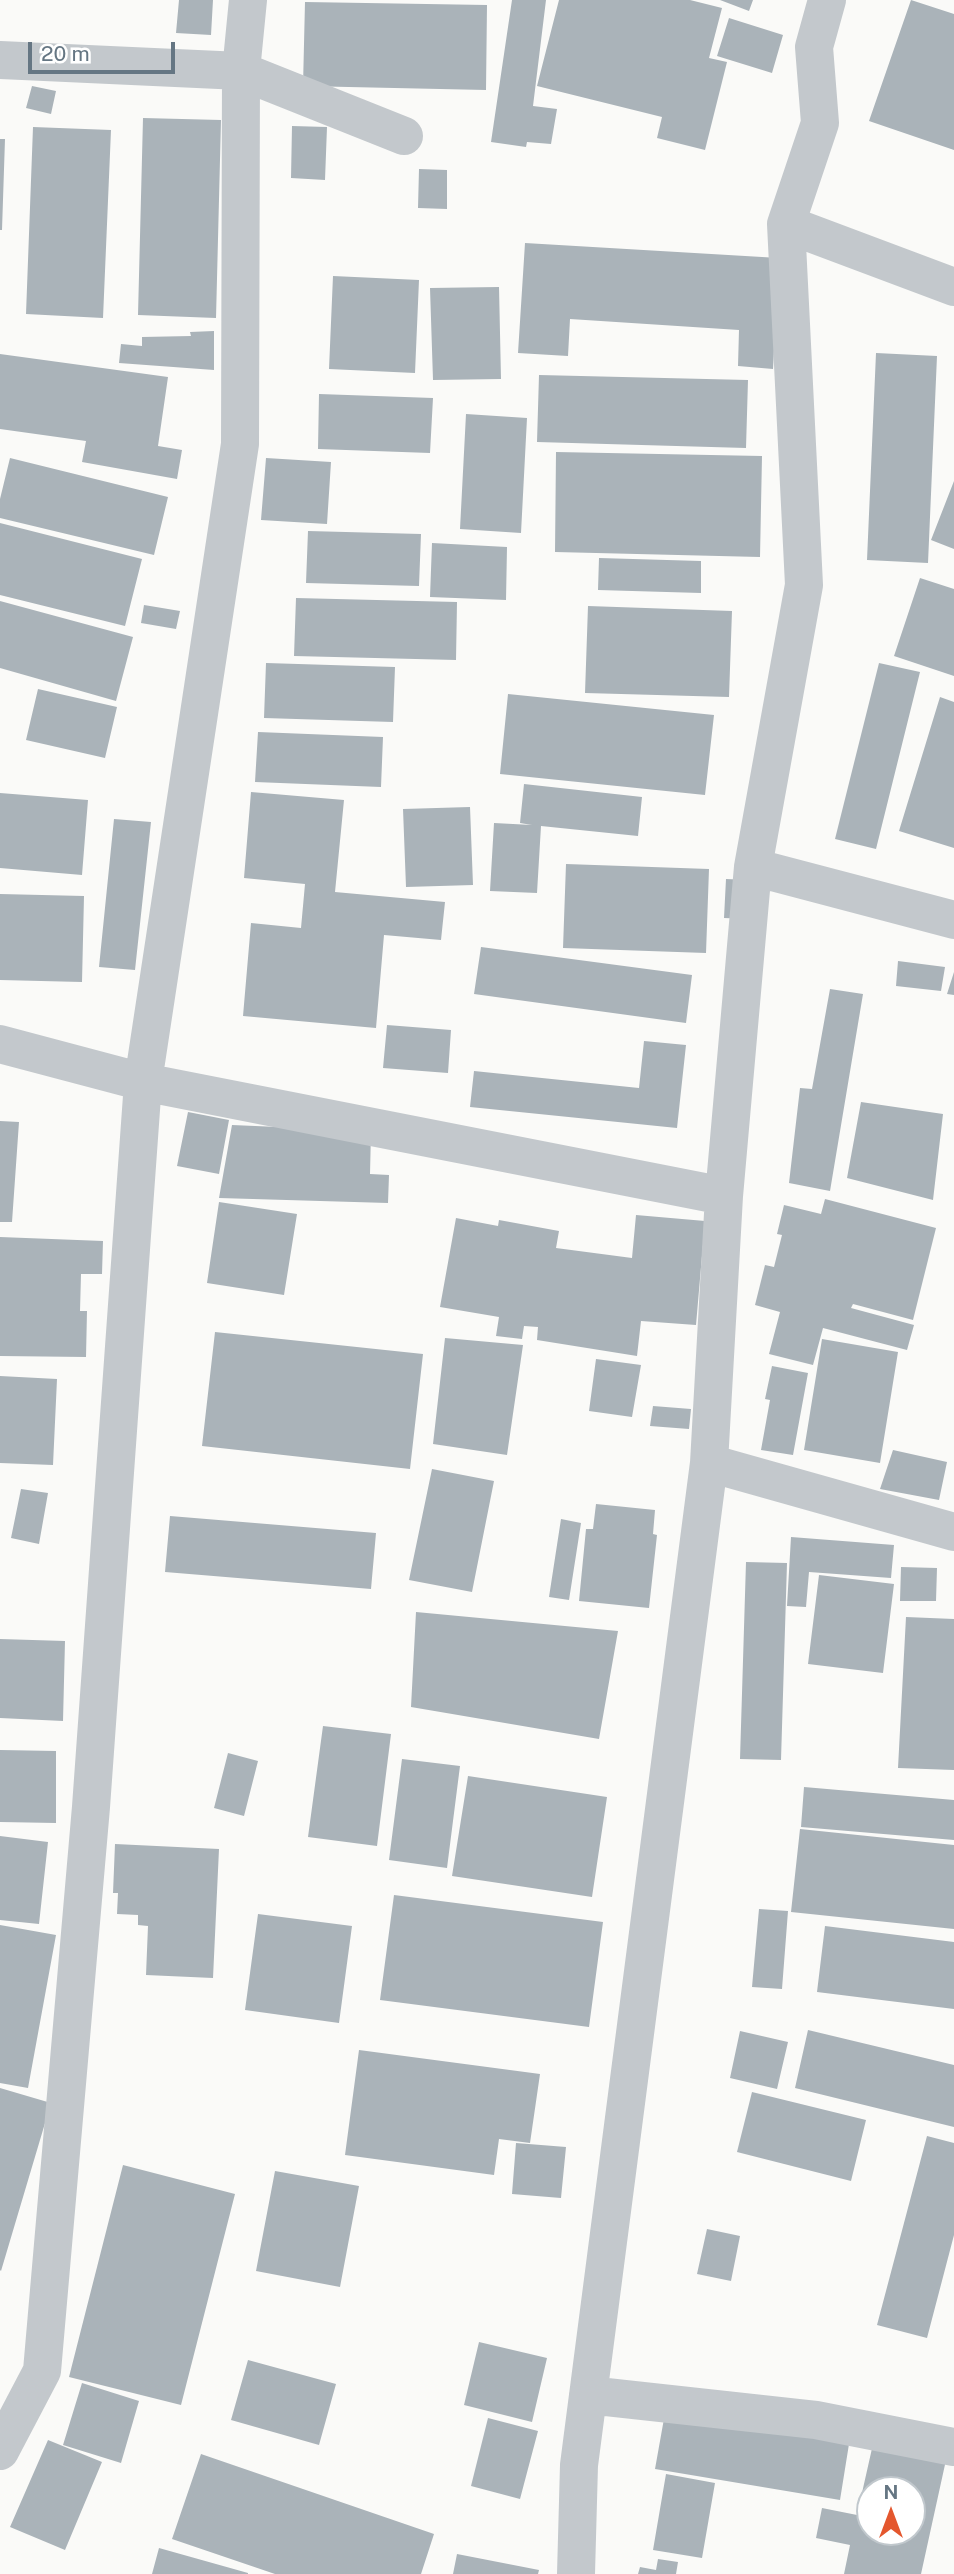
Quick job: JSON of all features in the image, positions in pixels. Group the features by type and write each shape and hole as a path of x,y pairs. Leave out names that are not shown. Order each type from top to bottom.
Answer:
{"street":[{"path":"0,2451 42,2371 91,1807 143,1082 240,444 241,71 248,0"},
{"path":"576,2574 579,2465 709,1463 724,1196 753,867 804,585 786,224 820,123 814,47 827,0"},
{"path":"0,60 241,71 404,136"},
{"path":"786,224 954,287"},
{"path":"753,867 954,920"},
{"path":"0,1044 143,1082 724,1196"},
{"path":"709,1463 954,1532"},
{"path":"588,2395 816,2420 954,2447"}],"building":[{"path":"179,0 213,0 211,35 176,33"},
{"path":"512,0 546,0 533,106 557,109 551,144 527,142 526,147 491,142"},
{"path":"559,0 690,0 722,8 709,58 727,62 705,150 657,138 662,117 537,86"},
{"path":"720,0 753,0 749,11"},
{"path":"911,0 954,14 954,150 869,121"},
{"path":"305,2 487,5 486,90 303,86"},
{"path":"729,18 783,35 772,73 717,56"},
{"path":"32,86 56,91 51,114 26,108"},
{"path":"143,118 221,120 216,318 138,315"},
{"path":"292,126 327,127 325,180 291,178"},
{"path":"33,127 111,130 103,318 26,314"},
{"path":"0,139 5,139 2,230 0,230"},
{"path":"419,169 447,170 447,209 418,208"},
{"path":"525,243 779,258 773,369 738,366 739,330 570,319 568,356 518,353"},
{"path":"333,276 419,280 415,373 329,369"},
{"path":"499,287 501,379 433,380 430,288"},
{"path":"214,331 214,370 119,363 121,344 142,346 142,337 191,336 190,332"},
{"path":"876,353 937,356 928,563 867,560"},
{"path":"0,354 168,377 158,446 182,450 177,479 82,462 86,441 0,429"},
{"path":"539,375 748,380 746,448 537,442"},
{"path":"319,394 433,398 430,453 318,449"},
{"path":"466,414 527,418 521,533 460,529"},
{"path":"556,452 762,456 760,557 555,552"},
{"path":"10,458 168,497 154,555 0,518 0,499"},
{"path":"266,458 331,462 327,524 261,520"},
{"path":"954,481 954,549 931,540"},
{"path":"0,523 142,559 125,626 0,595"},
{"path":"308,531 421,534 419,586 306,583"},
{"path":"432,543 507,547 506,600 430,597"},
{"path":"599,558 701,561 701,593 598,590"},
{"path":"920,578 954,589 954,676 894,656"},
{"path":"296,598 457,602 456,660 294,656"},
{"path":"0,601 133,637 116,701 0,668"},
{"path":"144,605 180,611 176,629 141,623"},
{"path":"588,606 732,611 729,697 585,693"},
{"path":"266,663 395,667 393,722 264,718"},
{"path":"879,663 920,672 876,849 835,839"},
{"path":"38,689 117,707 105,758 26,740"},
{"path":"508,694 714,715 705,795 500,774"},
{"path":"940,697 954,702 954,848 899,831"},
{"path":"258,732 383,737 381,787 255,782"},
{"path":"524,784 642,797 638,836 541,826 537,893 490,891 494,823 532,825 520,823"},
{"path":"251,792 344,800 335,892 445,902 441,940 384,935 376,1028 243,1016 251,923 301,928 305,884 244,878"},
{"path":"0,793 88,800 82,875 0,868"},
{"path":"470,807 473,885 406,887 403,809"},
{"path":"114,819 151,822 135,970 99,967"},
{"path":"566,864 709,869 706,953 563,948"},
{"path":"726,879 749,880 748,919 724,918"},
{"path":"0,894 84,896 82,982 0,980"},
{"path":"481,947 692,975 686,1023 474,994"},
{"path":"898,961 945,967 941,991 896,986"},
{"path":"954,972 954,995 947,994"},
{"path":"830,989 863,994 830,1191 789,1183 800,1088 812,1089"},
{"path":"387,1025 451,1030 448,1073 383,1068"},
{"path":"644,1041 686,1045 677,1128 470,1107 474,1071 639,1088"},
{"path":"861,1102 943,1114 933,1200 847,1178"},
{"path":"188,1112 229,1120 219,1174 177,1166"},
{"path":"0,1121 19,1122 12,1222 0,1222"},
{"path":"232,1125 371,1131 370,1174 389,1175 388,1203 219,1198"},
{"path":"825,1199 936,1228 913,1320 853,1304 851,1308 914,1325 907,1350 823,1328 813,1365 769,1354 780,1312 755,1305 765,1265 774,1267 782,1235 777,1234 784,1205 821,1214"},
{"path":"219,1202 297,1214 284,1295 207,1283"},
{"path":"636,1215 705,1221 696,1325 641,1321 637,1356 537,1340 538,1327 524,1326 522,1339 496,1336 499,1317 440,1307 456,1218 498,1226 499,1220 559,1231 556,1248 632,1258"},
{"path":"0,1237 103,1241 102,1274 81,1274 80,1311 87,1311 86,1357 0,1356"},
{"path":"215,1332 423,1354 410,1469 202,1446"},
{"path":"445,1338 523,1345 507,1455 433,1444"},
{"path":"822,1339 898,1352 880,1463 804,1450"},
{"path":"596,1359 641,1365 632,1417 589,1411"},
{"path":"772,1366 808,1373 793,1455 761,1450 770,1400 765,1399"},
{"path":"0,1376 57,1379 53,1465 0,1463"},
{"path":"653,1406 691,1409 689,1429 650,1426"},
{"path":"893,1450 947,1462 939,1500 880,1489"},
{"path":"432,1469 494,1481 472,1592 409,1580"},
{"path":"21,1489 48,1493 39,1544 11,1538"},
{"path":"596,1504 655,1510 653,1534 657,1535 649,1608 579,1601 586,1529 593,1529"},
{"path":"170,1516 376,1533 371,1589 165,1572"},
{"path":"561,1519 581,1523 569,1600 549,1597"},
{"path":"791,1537 894,1545 891,1578 809,1572 806,1607 787,1606"},
{"path":"746,1562 787,1563 781,1760 740,1759"},
{"path":"901,1567 937,1568 936,1601 900,1601"},
{"path":"819,1575 894,1584 883,1673 808,1664"},
{"path":"416,1612 618,1631 599,1739 411,1707"},
{"path":"906,1617 954,1619 954,1770 898,1768"},
{"path":"0,1639 65,1641 63,1721 0,1718"},
{"path":"323,1726 391,1734 377,1846 308,1837"},
{"path":"0,1750 56,1751 56,1823 0,1822"},
{"path":"228,1753 258,1761 244,1816 214,1808"},
{"path":"402,1759 460,1766 447,1868 389,1860"},
{"path":"468,1776 607,1797 592,1897 452,1876"},
{"path":"804,1787 954,1800 954,1840 801,1827"},
{"path":"800,1829 954,1845 954,1929 791,1912"},
{"path":"0,1836 48,1842 39,1924 0,1920"},
{"path":"115,1844 219,1849 213,1978 146,1975 148,1926 138,1925 138,1915 117,1914 118,1893 113,1893"},
{"path":"394,1895 603,1922 589,2027 380,2000"},
{"path":"759,1909 788,1911 782,1989 752,1987"},
{"path":"258,1914 352,1926 339,2023 245,2010"},
{"path":"0,1925 56,1935 28,2088 0,2083"},
{"path":"825,1926 954,1942 954,2009 817,1992"},
{"path":"808,2030 954,2065 954,2127 795,2088"},
{"path":"740,2031 788,2042 777,2089 730,2078"},
{"path":"359,2050 540,2074 530,2143 499,2139 494,2175 345,2155"},
{"path":"0,2088 51,2103 1,2271 0,2270"},
{"path":"752,2092 866,2120 851,2181 737,2152"},
{"path":"927,2136 954,2143 954,2235 927,2338 877,2325"},
{"path":"516,2143 566,2147 561,2198 512,2194"},
{"path":"123,2165 235,2194 181,2405 69,2377"},
{"path":"275,2171 359,2186 340,2287 256,2271"},
{"path":"707,2229 740,2236 731,2281 697,2274"},
{"path":"479,2342 547,2358 532,2422 464,2405"},
{"path":"248,2360 336,2384 319,2445 231,2420"},
{"path":"82,2383 139,2401 121,2463 63,2445"},
{"path":"665,2413 849,2444 840,2500 655,2469"},
{"path":"488,2418 538,2431 520,2499 471,2486"},
{"path":"48,2440 102,2462 65,2550 10,2527"},
{"path":"873,2444 946,2460 921,2574 844,2574 850,2545 816,2538 822,2508 856,2515 856,2546 926,2546 926,2476 866,2476"},
{"path":"201,2454 434,2534 421,2574 275,2574 172,2539"},
{"path":"666,2474 715,2483 702,2558 653,2550"},
{"path":"159,2548 248,2573 248,2574 152,2574"},
{"path":"457,2554 539,2570 538,2574 453,2574"},
{"path":"658,2559 678,2562 676,2574 638,2574 640,2567 656,2570"}]}
